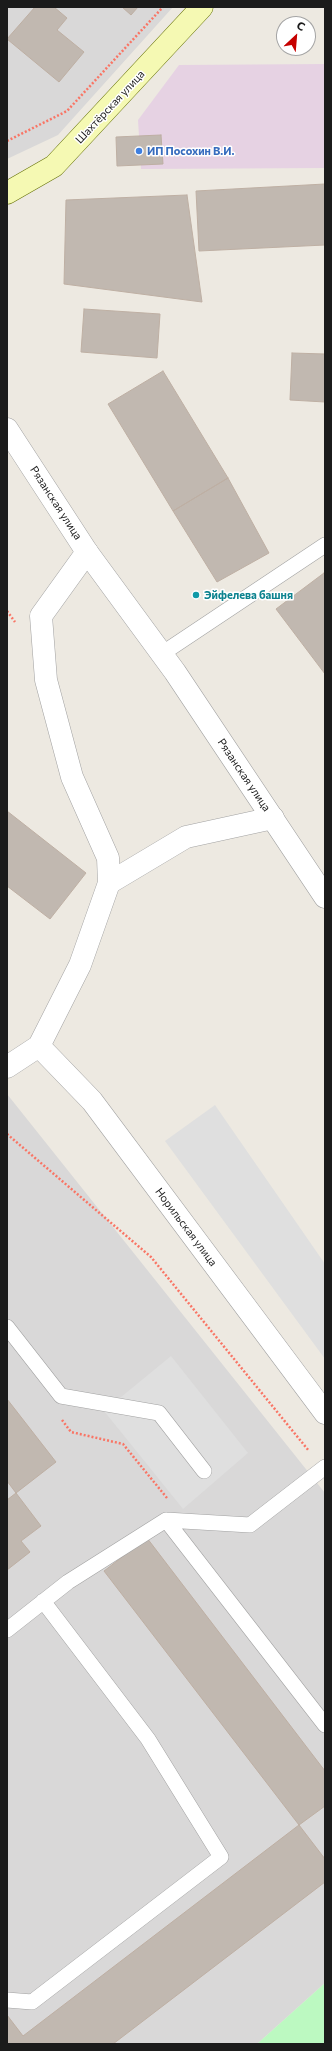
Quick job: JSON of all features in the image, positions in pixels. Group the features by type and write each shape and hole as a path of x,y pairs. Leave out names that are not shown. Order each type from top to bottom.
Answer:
{"main road":[{"name":"Шахтёрская улица","path":"7,193 54,166 202,7"}],"street":[{"name":"Рязанская улица","path":"7,429 88,552 163,653 325,897"},
{"path":"7,1067 39,1046 80,965 109,882 108,858 72,777 46,680 41,616 88,552"},
{"path":"109,882 186,838 273,818"},
{"name":"Норильская улица","path":"39,1046 92,1101 325,1413"}],"lane":[{"path":"163,653 325,545"},
{"path":"7,1327 61,1396 159,1413 204,1471"},
{"path":"7,1630 68,1582 166,1520 250,1525 324,1468"},
{"path":"166,1520 325,1725"},
{"path":"7,2000 32,2002 221,1857 148,1739 43,1601"}],"path":[{"path":"7,141 67,111 163,7"},
{"path":"7,1134 151,1257 324,1468"},
{"path":"58,1414 71,1432 123,1444 186,1521"}],"shaded area":[{"path":"7,7 173,7 58,135 7,159"},
{"path":"325,64 325,168 141,169 138,120 179,65"},
{"path":"7,1094 325,1493 325,1983 257,2044 7,2044"},
{"path":"215,1105 325,1264 325,1359 165,1141"},
{"path":"171,1356 248,1453 183,1509 104,1411"}],"green space":[{"path":"325,1983 325,2044 257,2044"}],"building":[{"path":"35,7 54,7 67,18 57,30 84,52 59,82 7,39"},
{"path":"122,7 138,7 131,15"},
{"name":"ИП Посохин В.И.","path":"161,135 163,164 117,166 116,137"},
{"path":"325,184 325,245 199,251 196,191"},
{"path":"187,195 202,302 64,284 66,200"},
{"path":"84,309 160,314 157,358 81,352"},
{"path":"292,353 325,354 325,402 290,400"},
{"path":"163,371 228,478 173,511 108,404"},
{"path":"228,478 269,553 217,582 173,511"},
{"path":"324,573 325,575 325,674 276,609"},
{"path":"7,811 86,873 50,919 7,886"},
{"path":"7,1399 56,1462 16,1493 7,1481"},
{"path":"16,1493 41,1526 21,1541 30,1552 7,1570 7,1500"},
{"path":"147,1538 325,1771 325,1806 299,1825 104,1571"},
{"path":"299,1825 325,1859 325,1882 113,2044 7,2044 7,2015 23,2036"}],"place":[{"name":"ИП Посохин В.И.","path":"139,151"},
{"name":"Эйфелева башня","path":"196,595"}]}
